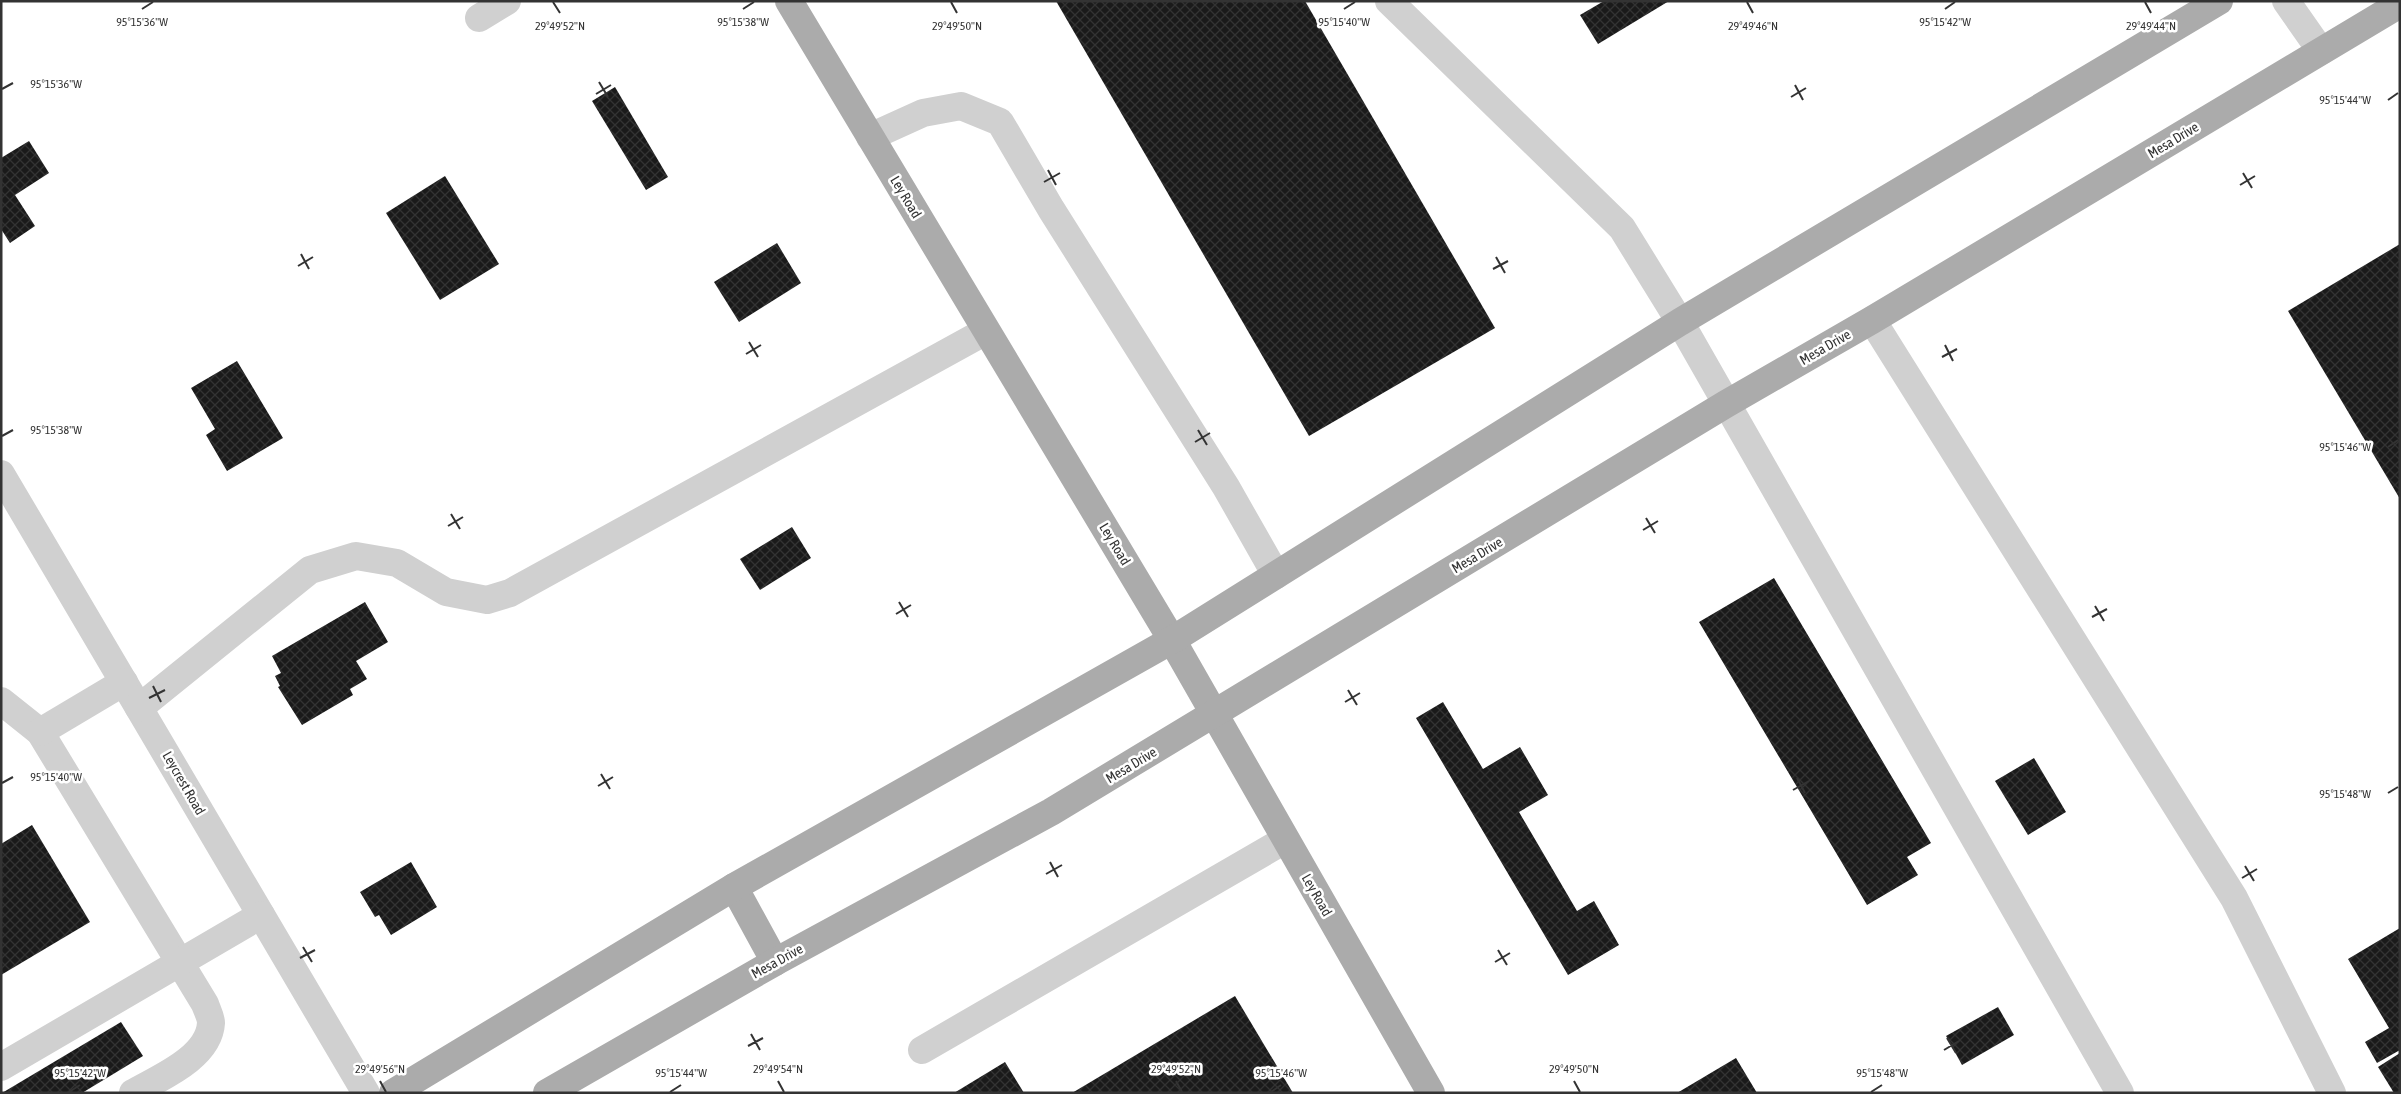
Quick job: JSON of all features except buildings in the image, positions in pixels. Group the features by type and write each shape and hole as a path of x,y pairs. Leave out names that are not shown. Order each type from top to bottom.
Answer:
{"main road":[{"name":"Ley Road","path":"789,1 1172,640 1431,1093"},
{"path":"393,1093 734,888 1172,640 1680,322 2219,1"},
{"name":"Mesa Drive","path":"547,1093 775,962 1052,812 1214,716 1726,404 1872,320 2400,4"},
{"path":"734,888 775,962"}],"street":[{"path":"480,18 507,1"},
{"path":"1389,1 1622,228 1680,322 2120,1093"},
{"path":"2286,1 2322,51"},
{"path":"870,137 923,114 961,106 1000,122 1056,218 1226,487 1276,575"},
{"path":"1872,320 2234,898 2332,1093"},
{"path":"139,708 310,570 356,556 397,564 446,592 487,600 510,593 986,330"},
{"name":"Leycrest Road","path":"1,474 366,1093"},
{"path":"40,732 124,682"},
{"path":"1,701 40,732 205,1004 211,1022 206,1038 189,1061 133,1093"},
{"path":"922,1050 1285,840"},
{"path":"1,1067 261,915"}]}
